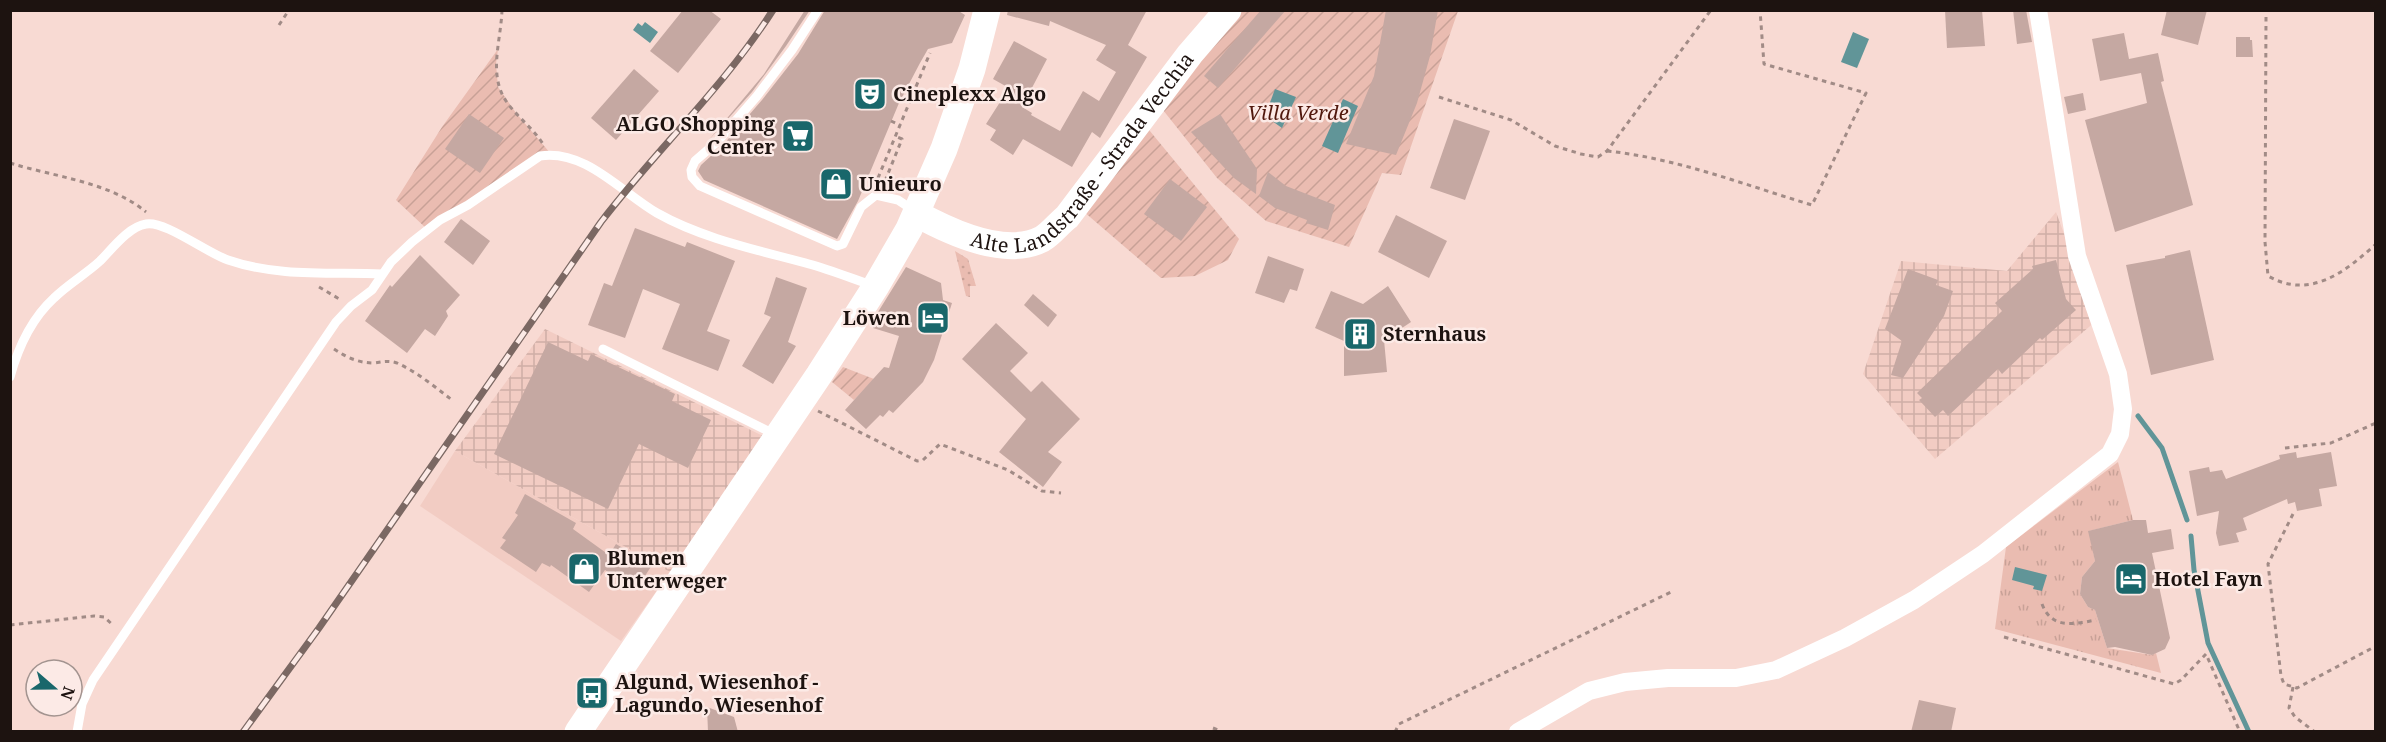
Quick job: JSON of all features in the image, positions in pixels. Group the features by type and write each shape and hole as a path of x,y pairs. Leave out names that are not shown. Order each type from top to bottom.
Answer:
{"main road":[{"path":"578,732 778,436 876,286 917,214 944,149 968,81 987,10"},
{"name":"Alte Landstraße - Strada Vecchia","path":"917,214 977,241 1014,246 1042,238 1067,217 1190,54 1228,10"}],"street":[{"path":"1518,732 1589,691 1636,681 1744,676 1776,670 1914,600 1983,554 2110,454 2120,434 2123,409 2118,374 2077,256 2038,10"}],"lane":[{"path":"818,10 757,96 718,141 695,161 692,177 700,186 837,246 843,244 861,207 876,195 898,200 917,214"},
{"path":"77,732 87,689 322,341 351,306 372,290 391,262 405,248 440,220 468,205 540,156 551,154 571,158 590,166 632,197 683,227 876,286"},
{"path":"10,377 23,341 53,298 91,269 134,229 145,224 161,225 229,261 268,270 382,274"},
{"path":"603,350 778,436"}],"path":[{"path":"279,25 289,10"},
{"path":"502,10 496,64 498,87 516,113 551,154"},
{"path":"1439,97 1510,120 1555,146 1598,157 1607,151 1711,10"},
{"path":"1607,151 1630,153 1704,172 1812,205 1866,93 1764,64 1760,10"},
{"path":"2266,17 2265,242 2268,276 2280,283 2318,284 2350,267 2376,244"},
{"path":"878,178 930,53"},
{"path":"891,121 900,125"},
{"path":"885,181 902,139 895,136"},
{"path":"12,163 109,191 135,203 161,225"},
{"path":"295,272 351,306"},
{"path":"322,341 348,358 373,363 387,360 396,363 418,375 452,400"},
{"path":"824,402 818,411 917,461 923,460 940,444 1008,470 1042,491 1061,493"},
{"path":"2285,448 2331,443 2376,423"},
{"path":"2293,514 2268,564 2281,676 2284,684 2293,687 2306,684 2376,646"},
{"path":"1395,732 1399,724 1672,591"},
{"path":"2042,604 2046,614 2053,620 2065,624 2096,620"},
{"path":"10,625 94,616 104,618 124,636"},
{"path":"2004,638 2174,684 2181,680 2206,654 2240,732"},
{"path":"2293,687 2289,708 2295,717 2315,732"},
{"path":"1213,728 1223,732"}],"shaded area":[{"path":"2056,212 2096,321 1935,459 1863,374 1901,261 2007,271"},
{"path":"545,329 763,436 670,572 455,451"},
{"path":"455,451 670,572 621,641 420,506"}],"green space":[{"name":"Villa Verde","path":"1238,11 1458,11 1401,175 1382,173 1349,247 1266,221 1217,178 1159,105"},
{"path":"498,49 496,64 498,87 516,113 551,154 428,230 396,200 442,127"},
{"path":"1140,119 1239,239 1228,260 1195,276 1161,278 1076,205"},
{"path":"955,251 968,259 976,286 970,286 970,297 966,296"},
{"path":"843,367 874,379 854,400 832,382"},
{"path":"2118,462 2133,520 2089,531 2095,561 2082,577 2080,594 2088,607 2095,610 2107,648 2152,655 2156,653 2161,673 1995,629 2006,547"}],"water":[{"path":"645,22 658,32 650,43 633,30 638,23 642,26"},
{"path":"1853,32 1869,39 1857,68 1841,62"},
{"path":"1275,89 1296,97 1282,128 1265,116"},
{"path":"1343,99 1358,106 1338,153 1322,146"},
{"path":"2015,567 2047,575 2042,591 2033,589 2034,586 2012,580"}],"building":[{"path":"683,10 709,10 721,19 678,73 650,51"},
{"path":"805,10 810,10 752,92 708,141 764,74"},
{"name":"ALGO Shopping Center","path":"825,10 957,10 965,15 952,43 928,49 899,103 858,201 837,239 704,180 698,171 762,100 798,54"},
{"path":"1008,10 1147,10 1128,45 1147,57 1100,138 1092,132 1072,167 1023,139 1013,155 990,140 996,130 986,124 1009,88 993,79 1014,41 1047,59 1022,107 1032,113 1031,115 1060,131 1083,91 1099,101 1116,72 1096,60 1106,45 1050,21 1049,26 1007,15"},
{"path":"1261,10 1286,10 1218,88 1204,76"},
{"path":"1386,10 1438,10 1430,56 1417,103 1396,155 1346,144 1374,76"},
{"path":"1945,10 1982,10 1985,46 1947,48"},
{"path":"2013,10 2026,10 2032,42 2017,44"},
{"path":"2167,10 2207,10 2198,45 2161,35"},
{"path":"2124,33 2129,59 2158,53 2164,81 2161,82 2193,205 2115,232 2085,120 2147,103 2141,73 2100,81 2092,39"},
{"path":"2236,37 2250,37 2253,57 2236,57"},
{"path":"634,69 659,91 616,140 591,118"},
{"path":"2083,93 2086,110 2068,114 2064,97"},
{"path":"469,114 504,138 480,173 445,149"},
{"path":"1220,114 1257,169 1256,194 1234,178 1191,132"},
{"path":"1454,119 1490,131 1465,200 1430,188"},
{"path":"1268,172 1286,186 1335,205 1328,230 1306,223 1307,220 1275,208 1259,196"},
{"path":"1170,179 1207,207 1181,241 1144,214"},
{"path":"1396,215 1447,241 1429,278 1378,252"},
{"path":"461,219 490,241 473,265 444,242"},
{"path":"635,228 685,247 687,242 735,261 707,331 730,340 718,371 662,349 680,304 643,289 625,338 588,325 604,283 612,286"},
{"path":"2190,250 2214,360 2151,375 2126,265 2165,258 2165,256"},
{"path":"420,255 460,295 446,311 448,316 435,336 425,329 407,353 365,321 390,285 392,287"},
{"path":"1268,256 1304,269 1297,291 1290,289 1284,303 1255,293"},
{"path":"2056,260 2066,299 2076,310 2042,340 2040,338 2002,374 1998,369 1948,416 1943,410 1935,417 1919,400 1922,398 1917,393 2002,311 1995,303 2033,269 2032,266"},
{"path":"906,267 941,283 943,300 952,303 934,360 923,382 893,413 889,410 883,417 880,415 866,429 845,410 884,367 889,368 899,336 873,328 878,312"},
{"path":"1908,269 1938,280 1936,285 1953,291 1944,316 1903,378 1891,375 1902,341 1885,329"},
{"path":"776,277 807,288 788,342 796,346 773,384 742,366 771,317 764,314"},
{"name":"Sternhaus","path":"1388,286 1411,322 1384,340 1387,372 1344,376 1344,341 1315,328 1331,291 1363,304"},
{"path":"1033,294 1057,315 1048,327 1024,305"},
{"path":"996,323 1028,353 1010,371 1031,392 1042,381 1080,419 1048,452 1062,462 1043,487 999,452 1026,419 962,359"},
{"path":"548,342 588,361 591,354 675,394 672,401 711,420 688,468 639,444 608,509 494,454"},
{"path":"2296,452 2297,458 2331,452 2337,486 2319,489 2322,506 2297,511 2295,502 2288,504 2287,499 2243,518 2247,530 2236,533 2239,542 2219,546 2216,533 2219,511 2197,516 2189,471 2209,467 2210,472 2222,470 2226,479 2280,459 2279,455"},
{"path":"525,494 576,523 573,529 609,555 616,544 652,565 636,590 605,570 589,592 551,565 550,567 542,563 536,572 500,548 506,540 502,538 518,515 515,513"},
{"path":"2133,520 2146,520 2148,533 2171,529 2174,549 2152,553 2170,638 2165,649 2152,655 2115,647 2107,648 2095,610 2088,607 2080,594 2082,577 2095,561 2088,531"},
{"path":"1919,700 1956,708 1951,732 1911,732"},
{"path":"707,707 734,717 738,732 708,732"}],"waterway":[{"path":"2138,416 2162,448 2187,520"},
{"path":"2191,536 2194,570 2208,643 2249,732"}],"railway":[{"path":"243,732 319,628 601,222 712,92 773,10"}],"place":[{"name":"Cineplexx Algo","path":"870,94"},
{"name":"ALGO Shopping Center","path":"798,136"},
{"name":"Unieuro","path":"836,184"},
{"name":"Löwen","path":"933,318"},
{"name":"Sternhaus","path":"1360,334"},
{"name":"Blumen Unterweger","path":"584,569"},
{"name":"Hotel Fayn","path":"2131,579"},
{"name":"Algund, Wiesenhof - Lagundo, Wiesenhof","path":"592,693"}]}
